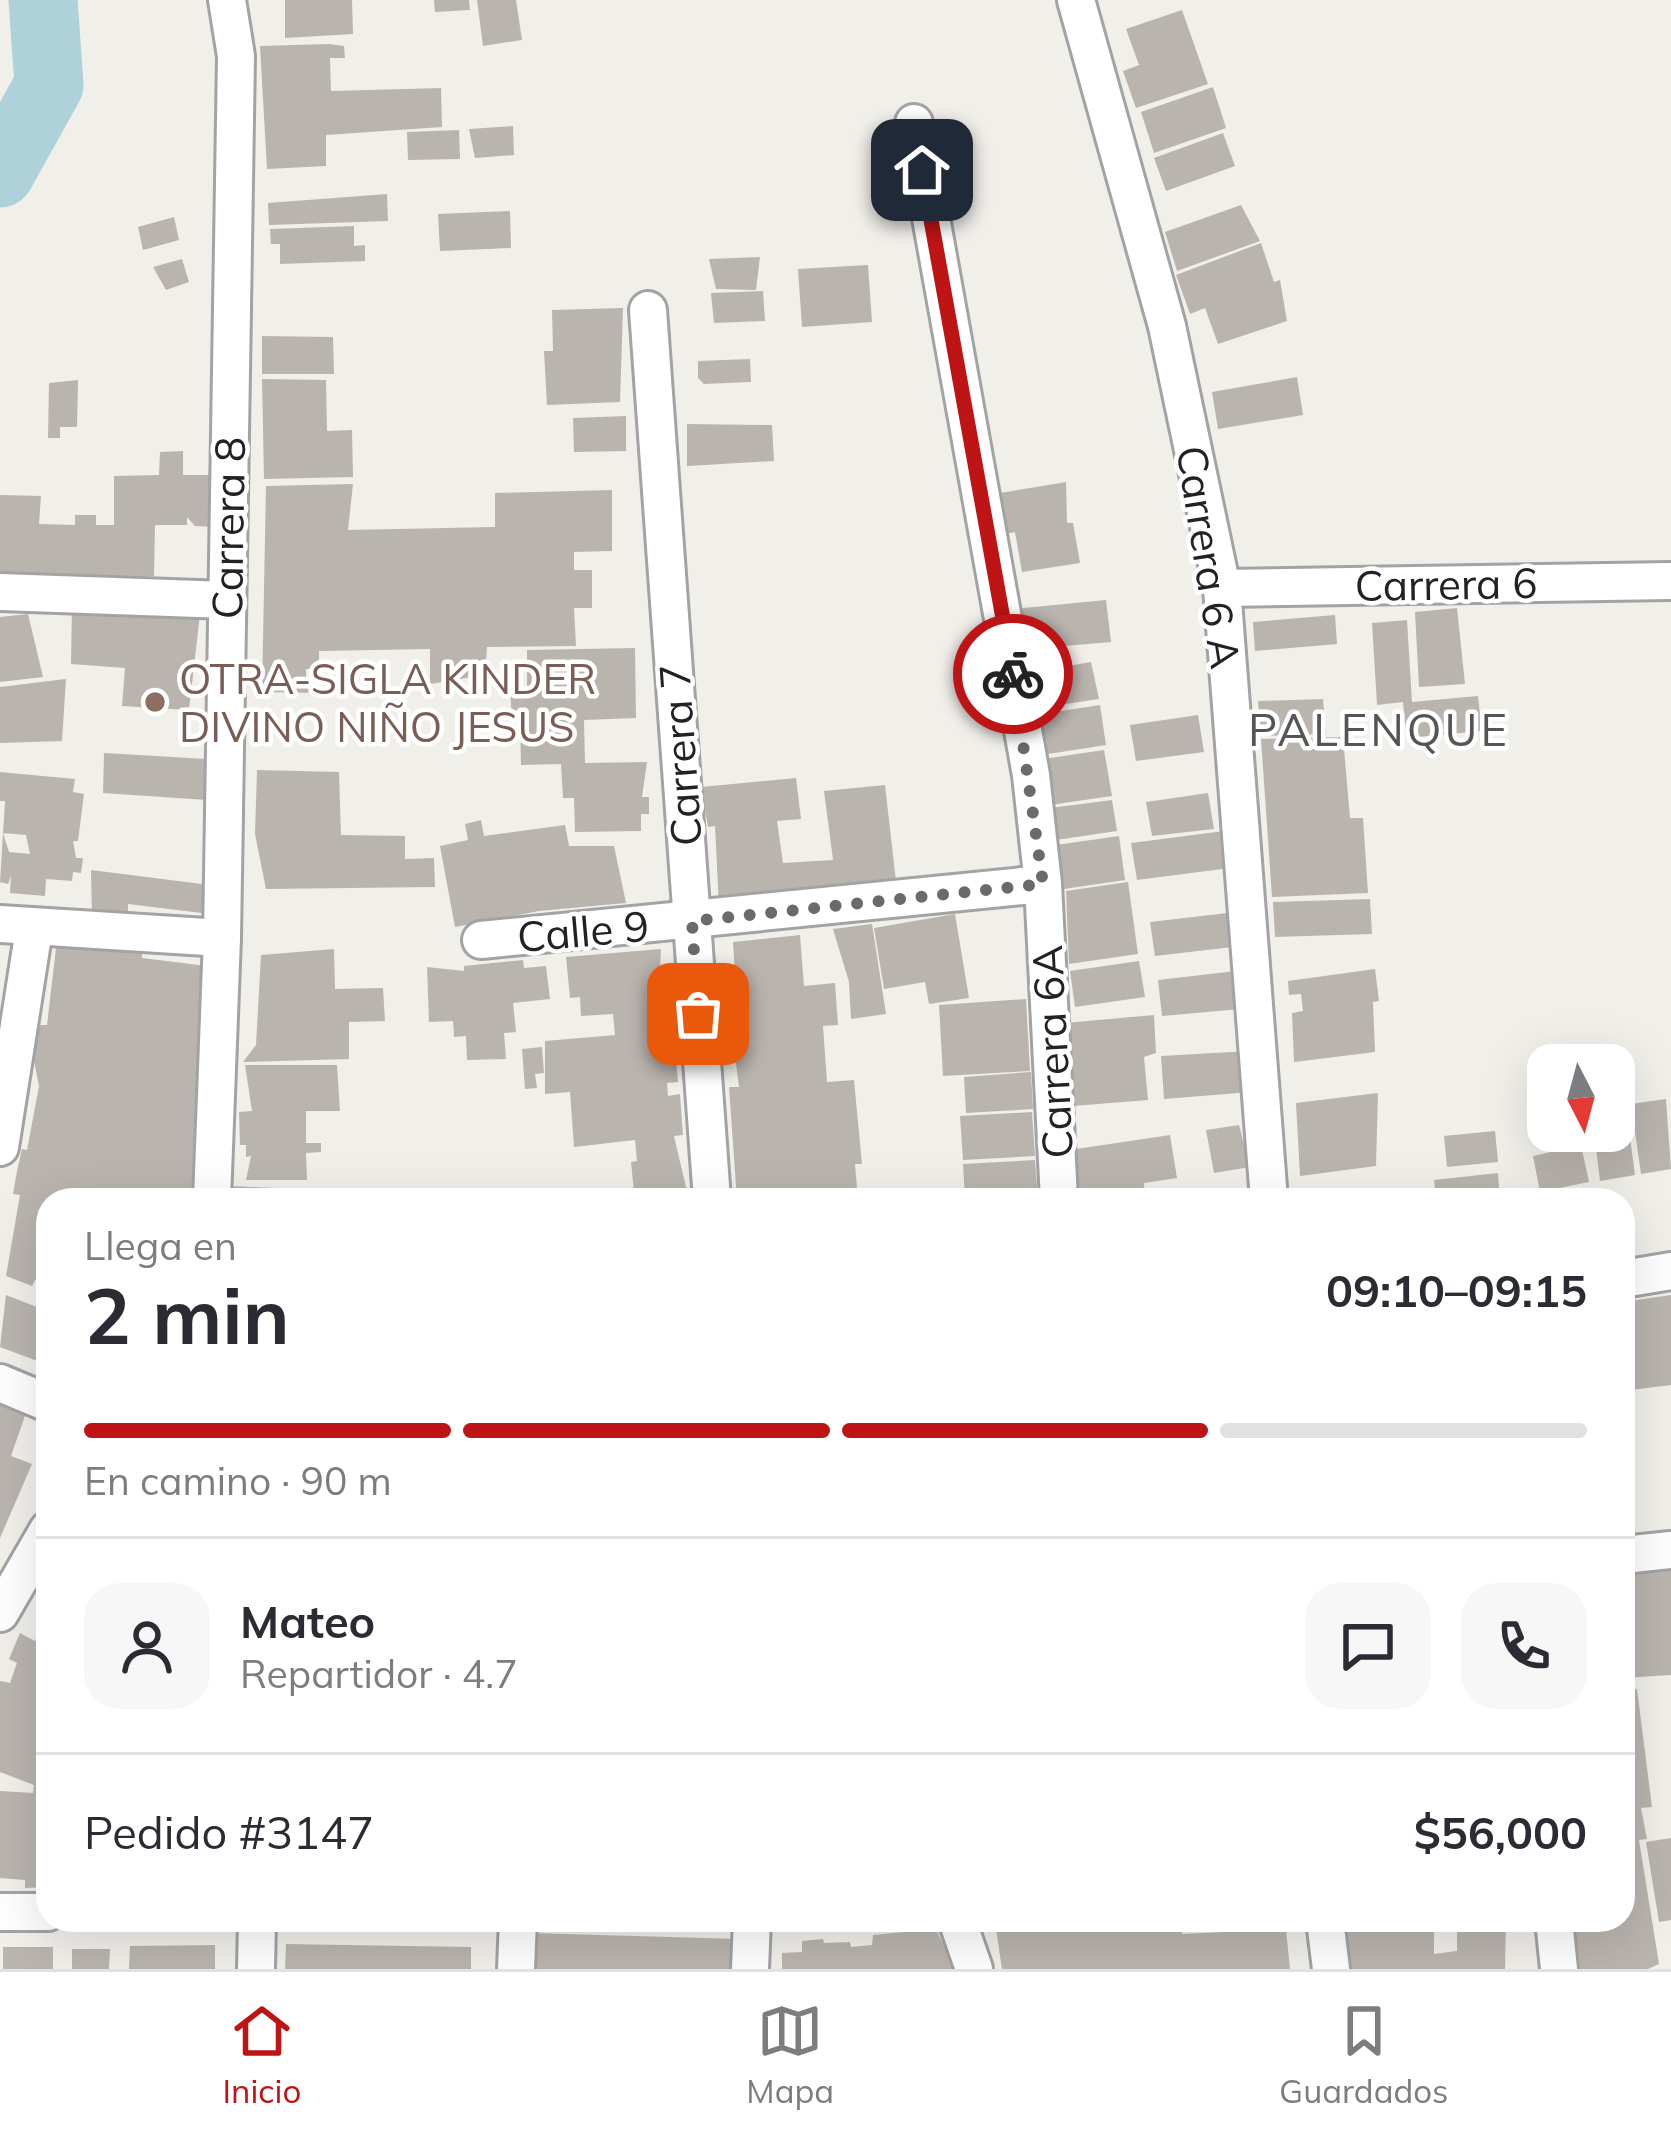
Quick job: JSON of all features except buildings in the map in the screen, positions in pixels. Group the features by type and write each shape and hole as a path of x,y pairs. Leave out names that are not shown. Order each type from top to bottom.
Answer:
{"street":[{"name":"Carrera 8","path":"212,1188 222,938 236,56 227,0"},
{"name":"Carrera 6 A","path":"1076,0 1167,326 1222,588 1268,1188"},
{"name":"Carrera 6A","path":"914,123 1031,775 1043,884 1059,1188"},
{"name":"Carrera 7","path":"648,310 711,1188"},
{"name":"Carrera 6","path":"1222,588 1671,581"},
{"path":"0,592 227,600"},
{"name":"Calle 9","path":"481,940 1043,884"},
{"path":"0,1147 17,927 222,938"},
{"path":"1635,1277 1671,1271"},
{"path":"0,1383 36,1398"},
{"path":"1635,1554 1671,1550"},
{"path":"0,1613 36,1551"},
{"path":"0,1912 36,1912"},
{"path":"256,1969 257,1932"},
{"path":"516,1969 518,1932"},
{"path":"750,1969 752,1932"},
{"path":"961,1932 974,1969"},
{"path":"1326,1932 1331,1969"},
{"path":"1556,1932 1559,1969"}],"waterway":[{"path":"0,173 49,85 43,0"}],"way so far":[{"path":"698,1014 692,921 1043,884 1013,674"}],"place":[{"name":"OTRA-SIGLA KINDER DIVINO NIÑO JESUS","path":"155,702"}],"district":[{"name":"PALENQUE","path":"1379,729"}],"route":[{"path":"922,170 1013,674"}]}
